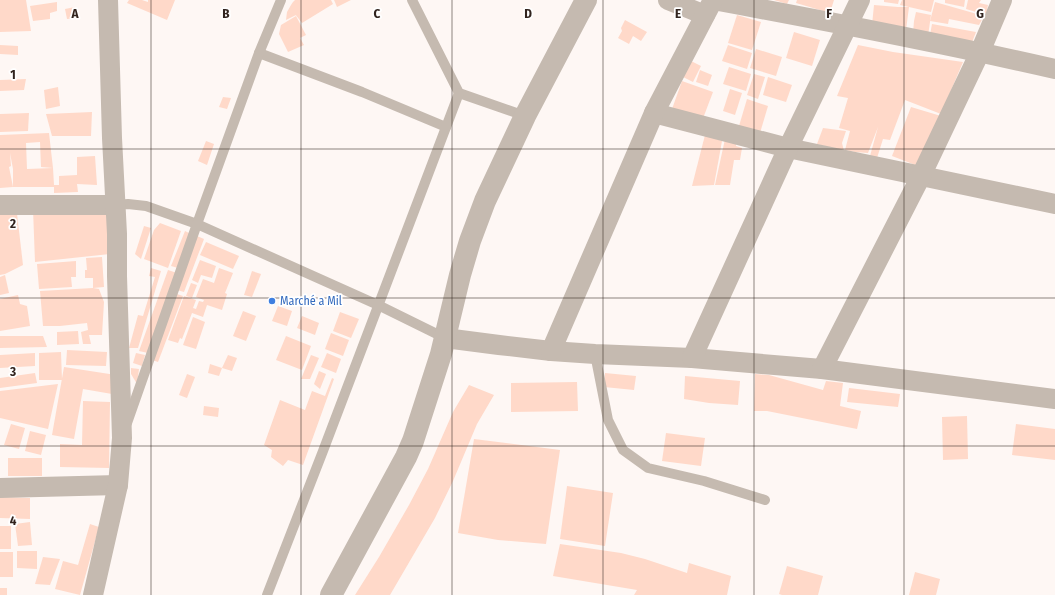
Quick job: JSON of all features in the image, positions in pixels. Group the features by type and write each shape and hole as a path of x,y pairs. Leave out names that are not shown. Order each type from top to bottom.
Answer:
{"street":[{"path":"93,595 118,485 122,438 117,234 112,138 108,0"},
{"path":"331,595 406,457 415,435 445,338 470,241 485,201 525,116 586,0"},
{"path":"668,0 847,25 1055,69"},
{"path":"692,358 788,148 860,0"},
{"path":"822,369 921,176 980,52 1002,0"},
{"path":"551,350 654,113 710,5"},
{"path":"654,113 788,148 1055,204"},
{"path":"0,205 115,205"},
{"path":"445,338 499,345 595,354 692,358 822,369 1055,399"},
{"path":"0,488 118,485"}],"lane":[{"path":"122,438 259,53 281,0"},
{"path":"412,0 458,93 525,116"},
{"path":"259,53 362,92 446,127"},
{"path":"267,595 458,93"},
{"path":"115,205 128,204 146,206 197,224 378,305 445,338"},
{"path":"595,354 608,420 623,450 648,468 704,481 765,500"}],"building":[{"path":"0,0 26,0 31,31 0,32"},
{"path":"129,0 142,0 148,2 148,0 175,0 167,20 127,3"},
{"path":"295,0 331,0 333,4 302,23 296,15 286,20 287,12"},
{"path":"334,0 351,0 337,7"},
{"path":"774,0 789,0 787,4"},
{"path":"797,0 834,0 830,13 796,3"},
{"path":"884,0 899,0 898,4 884,2"},
{"path":"902,0 934,0 931,12 900,5"},
{"path":"945,0 965,0 964,7 945,3"},
{"path":"968,0 981,0 979,3 988,5 986,15 966,9"},
{"path":"57,2 57,11 50,13 50,19 33,21 30,6"},
{"path":"935,2 984,16 979,25 949,19 948,24 930,21"},
{"path":"874,5 909,7 906,30 872,25"},
{"path":"75,7 77,18 67,19 65,9"},
{"path":"916,12 931,15 928,36 913,33"},
{"path":"737,15 761,22 752,50 728,43"},
{"path":"296,16 306,35 300,38 304,45 288,52 279,34 281,25"},
{"path":"625,20 647,32 641,41 633,36 629,44 618,38"},
{"path":"932,24 976,32 971,45 930,35"},
{"path":"794,32 820,40 812,66 786,58"},
{"path":"0,45 18,46 18,55 0,54"},
{"path":"728,45 752,53 747,69 722,61"},
{"path":"858,45 893,52 963,62 941,114 905,100 890,140 883,139 877,158 870,156 878,127 868,153 845,150 850,131 839,128 848,98 837,96"},
{"path":"756,49 782,57 776,76 750,68"},
{"path":"691,61 701,66 693,82 683,77"},
{"path":"729,67 751,74 746,91 723,84"},
{"path":"700,70 712,75 708,86 696,82"},
{"path":"754,74 765,77 758,99 747,95"},
{"path":"768,77 792,85 786,102 763,95"},
{"path":"26,79 24,90 0,91 0,80"},
{"path":"682,81 713,92 702,121 672,109"},
{"path":"58,87 60,106 46,109 44,90"},
{"path":"730,89 742,93 735,115 723,111"},
{"path":"223,97 231,98 227,109 219,107"},
{"path":"747,99 768,106 760,133 739,126"},
{"path":"911,107 941,116 918,166 892,156"},
{"path":"92,112 91,136 52,136 46,114"},
{"path":"29,113 28,131 0,132 0,114"},
{"path":"823,128 846,131 842,143 844,151 817,144"},
{"path":"49,133 53,168 54,185 59,185 59,176 77,175 77,157 95,156 97,185 77,184 78,192 54,193 54,187 0,188 0,135","holes":["40,142 41,167 53,168 27,169 26,143","10,153 13,169 13,187 9,167 11,166"]},
{"path":"705,135 722,141 714,185 692,186"},
{"path":"725,139 736,141 736,146 742,148 740,160 734,160 730,185 715,185"},
{"path":"206,141 214,144 207,165 198,161"},
{"path":"16,205 23,265 0,275 0,206"},
{"path":"107,208 110,254 35,262 33,209"},
{"path":"160,223 181,231 168,268 144,259 154,230"},
{"path":"144,226 151,228 141,259 135,254"},
{"path":"185,231 191,234 178,268 171,266"},
{"path":"197,236 204,239 184,292 177,290"},
{"path":"206,242 239,256 233,269 200,255"},
{"path":"102,257 104,287 93,288 93,278 85,278 85,270 87,270 86,258"},
{"path":"200,260 216,266 212,278 201,275 198,283 192,280"},
{"path":"76,261 76,277 71,277 72,287 39,289 37,264"},
{"path":"151,268 161,271 138,348 129,348 138,315 143,316 155,277 149,276"},
{"path":"219,268 233,273 225,293 227,294 222,310 207,305 203,317 192,313 182,339 180,338 178,343 168,340 184,296 196,300 193,308 196,309 199,301 203,302 204,300 196,297 203,279 214,283"},
{"path":"168,270 177,273 148,353 139,351"},
{"path":"252,271 261,274 252,297 244,295"},
{"path":"5,275 9,293 0,295 0,277"},
{"path":"191,283 197,285 192,298 186,296"},
{"path":"93,288 99,289 104,302 102,335 89,335 91,344 83,344 81,332 88,330 87,323 43,326 40,291"},
{"path":"177,294 183,296 158,362 152,360"},
{"path":"18,295 20,304 27,306 30,326 0,331 0,299"},
{"path":"278,306 292,311 287,326 272,321"},
{"path":"243,311 256,316 246,341 233,336"},
{"path":"340,312 359,319 351,338 333,331"},
{"path":"302,316 319,323 315,335 297,328"},
{"path":"193,317 205,322 196,349 183,345"},
{"path":"78,331 79,344 57,345 57,332"},
{"path":"331,333 349,340 343,356 325,349"},
{"path":"0,336 43,336 47,347 0,348"},
{"path":"286,336 311,346 302,370 276,360"},
{"path":"67,350 107,352 106,366 66,365"},
{"path":"61,352 62,380 39,380 39,353"},
{"path":"35,353 35,366 0,368 0,355"},
{"path":"136,353 145,355 142,366 133,363"},
{"path":"327,353 341,359 336,373 321,367"},
{"path":"228,355 237,358 232,371 222,368"},
{"path":"311,355 319,358 310,379 301,379"},
{"path":"210,364 222,368 219,376 208,373"},
{"path":"64,367 116,375 112,394 83,389 74,439 52,435"},
{"path":"131,368 139,369 137,384 131,374"},
{"path":"319,371 326,374 320,389 314,384"},
{"path":"35,373 37,383 0,388 0,378"},
{"path":"605,373 636,376 634,390 604,387"},
{"path":"187,374 195,377 187,398 179,395"},
{"path":"755,374 769,375 823,390 826,381 843,383 840,406 861,411 857,429 767,411 754,411"},
{"path":"685,376 740,381 738,405 709,403 684,399"},
{"path":"332,378 334,379 303,465 288,460 283,466 271,457 272,450 264,445 280,400 305,410 312,391 325,396"},
{"path":"577,382 578,411 511,412 511,383"},
{"path":"58,384 48,429 0,418 0,391"},
{"path":"469,385 494,395 477,424 453,481 435,518 390,595 355,595 409,505 428,469 453,412"},
{"path":"849,388 900,394 898,407 847,402"},
{"path":"83,401 110,402 109,468 60,467 60,444 82,445"},
{"path":"204,406 219,408 218,417 203,415"},
{"path":"967,416 968,459 943,460 942,417"},
{"path":"11,424 25,428 19,449 4,445"},
{"path":"1016,424 1055,429 1055,460 1012,455"},
{"path":"30,431 46,435 41,455 25,451"},
{"path":"666,433 705,438 701,466 662,461"},
{"path":"474,439 560,450 546,544 498,540 458,533"},
{"path":"8,458 42,458 42,476 8,476"},
{"path":"567,486 613,493 605,546 560,539"},
{"path":"0,497 30,498 30,519 0,518"},
{"path":"30,522 32,545 18,546 15,524"},
{"path":"90,524 99,527 80,595 55,589 63,561 78,565"},
{"path":"0,526 11,526 11,549 0,549"},
{"path":"560,544 621,553 645,559 687,573 689,563 731,576 727,595 634,595 637,590 553,576"},
{"path":"17,551 37,551 37,569 17,568"},
{"path":"0,552 13,552 13,577 0,577"},
{"path":"43,557 60,559 50,585 35,584"},
{"path":"787,566 823,576 818,595 779,594"},
{"path":"915,572 940,579 936,595 909,595"},
{"path":"0,588 7,588 7,595 0,595"}],"place":[{"name":"Marché a Mil","path":"272,301"}]}
